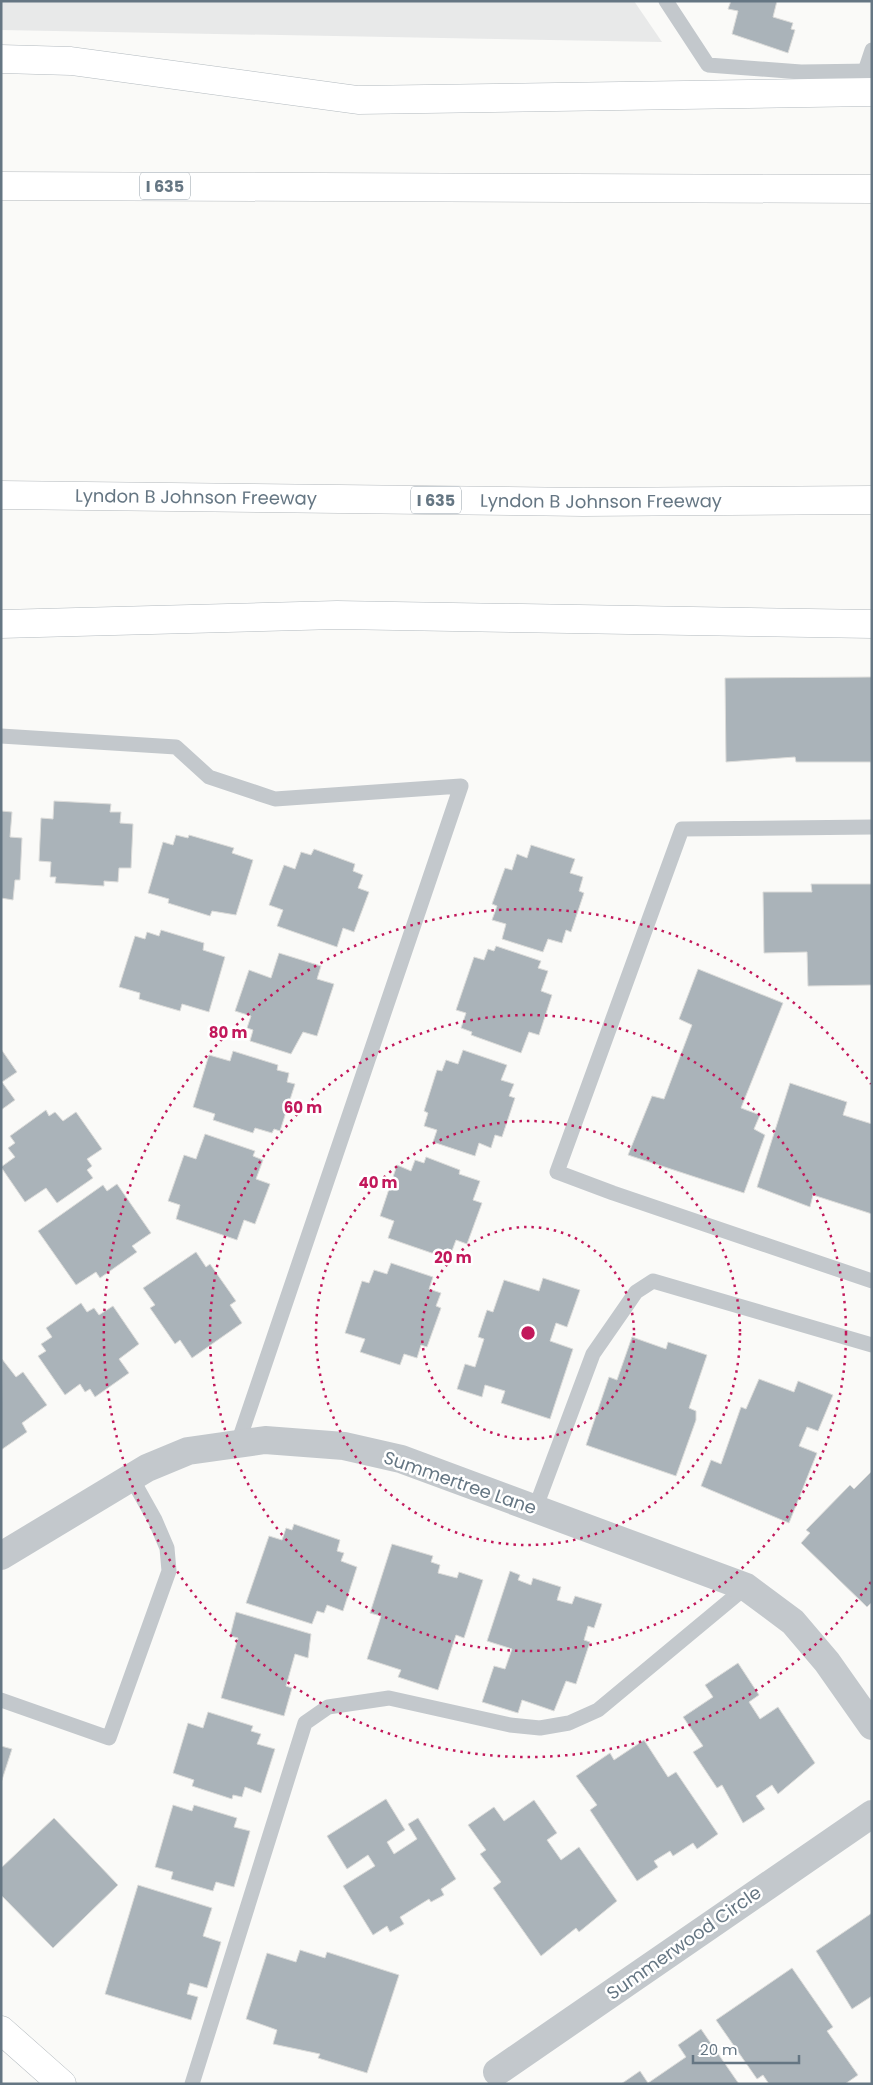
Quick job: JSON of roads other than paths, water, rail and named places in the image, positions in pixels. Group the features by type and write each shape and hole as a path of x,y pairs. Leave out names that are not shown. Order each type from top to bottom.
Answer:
{"main road":[{"path":"1,59 71,61 358,100 870,78"},
{"name":"I 635","path":"1,186 864,186"},
{"name":"Lyndon B Johnson Freeway","path":"1,495 583,502 872,500"},
{"path":"779,501 872,515"},
{"path":"1,624 337,615 872,624"},
{"path":"1,2030 62,2084"}],"street":[{"name":"Summertree Lane","path":"1,1556 147,1468 188,1451 265,1440 344,1446 401,1459 746,1587 793,1622 827,1662 872,1726"},
{"name":"Summerwood Circle","path":"497,2072 872,1814"}],"lane":[{"path":"666,1 708,65 870,78 872,50"},
{"path":"1,736 176,747 209,777 275,799 460,786 238,1444"},
{"path":"872,827 682,829 557,1172 612,1193 872,1282"},
{"path":"535,1509 593,1354 636,1292 653,1281 872,1345"},
{"path":"1,1700 110,1738 169,1572 167,1548 155,1520 131,1478"},
{"path":"192,2084 305,1723 328,1707 389,1698 510,1725 540,1728 569,1723 598,1710 746,1587"}]}
